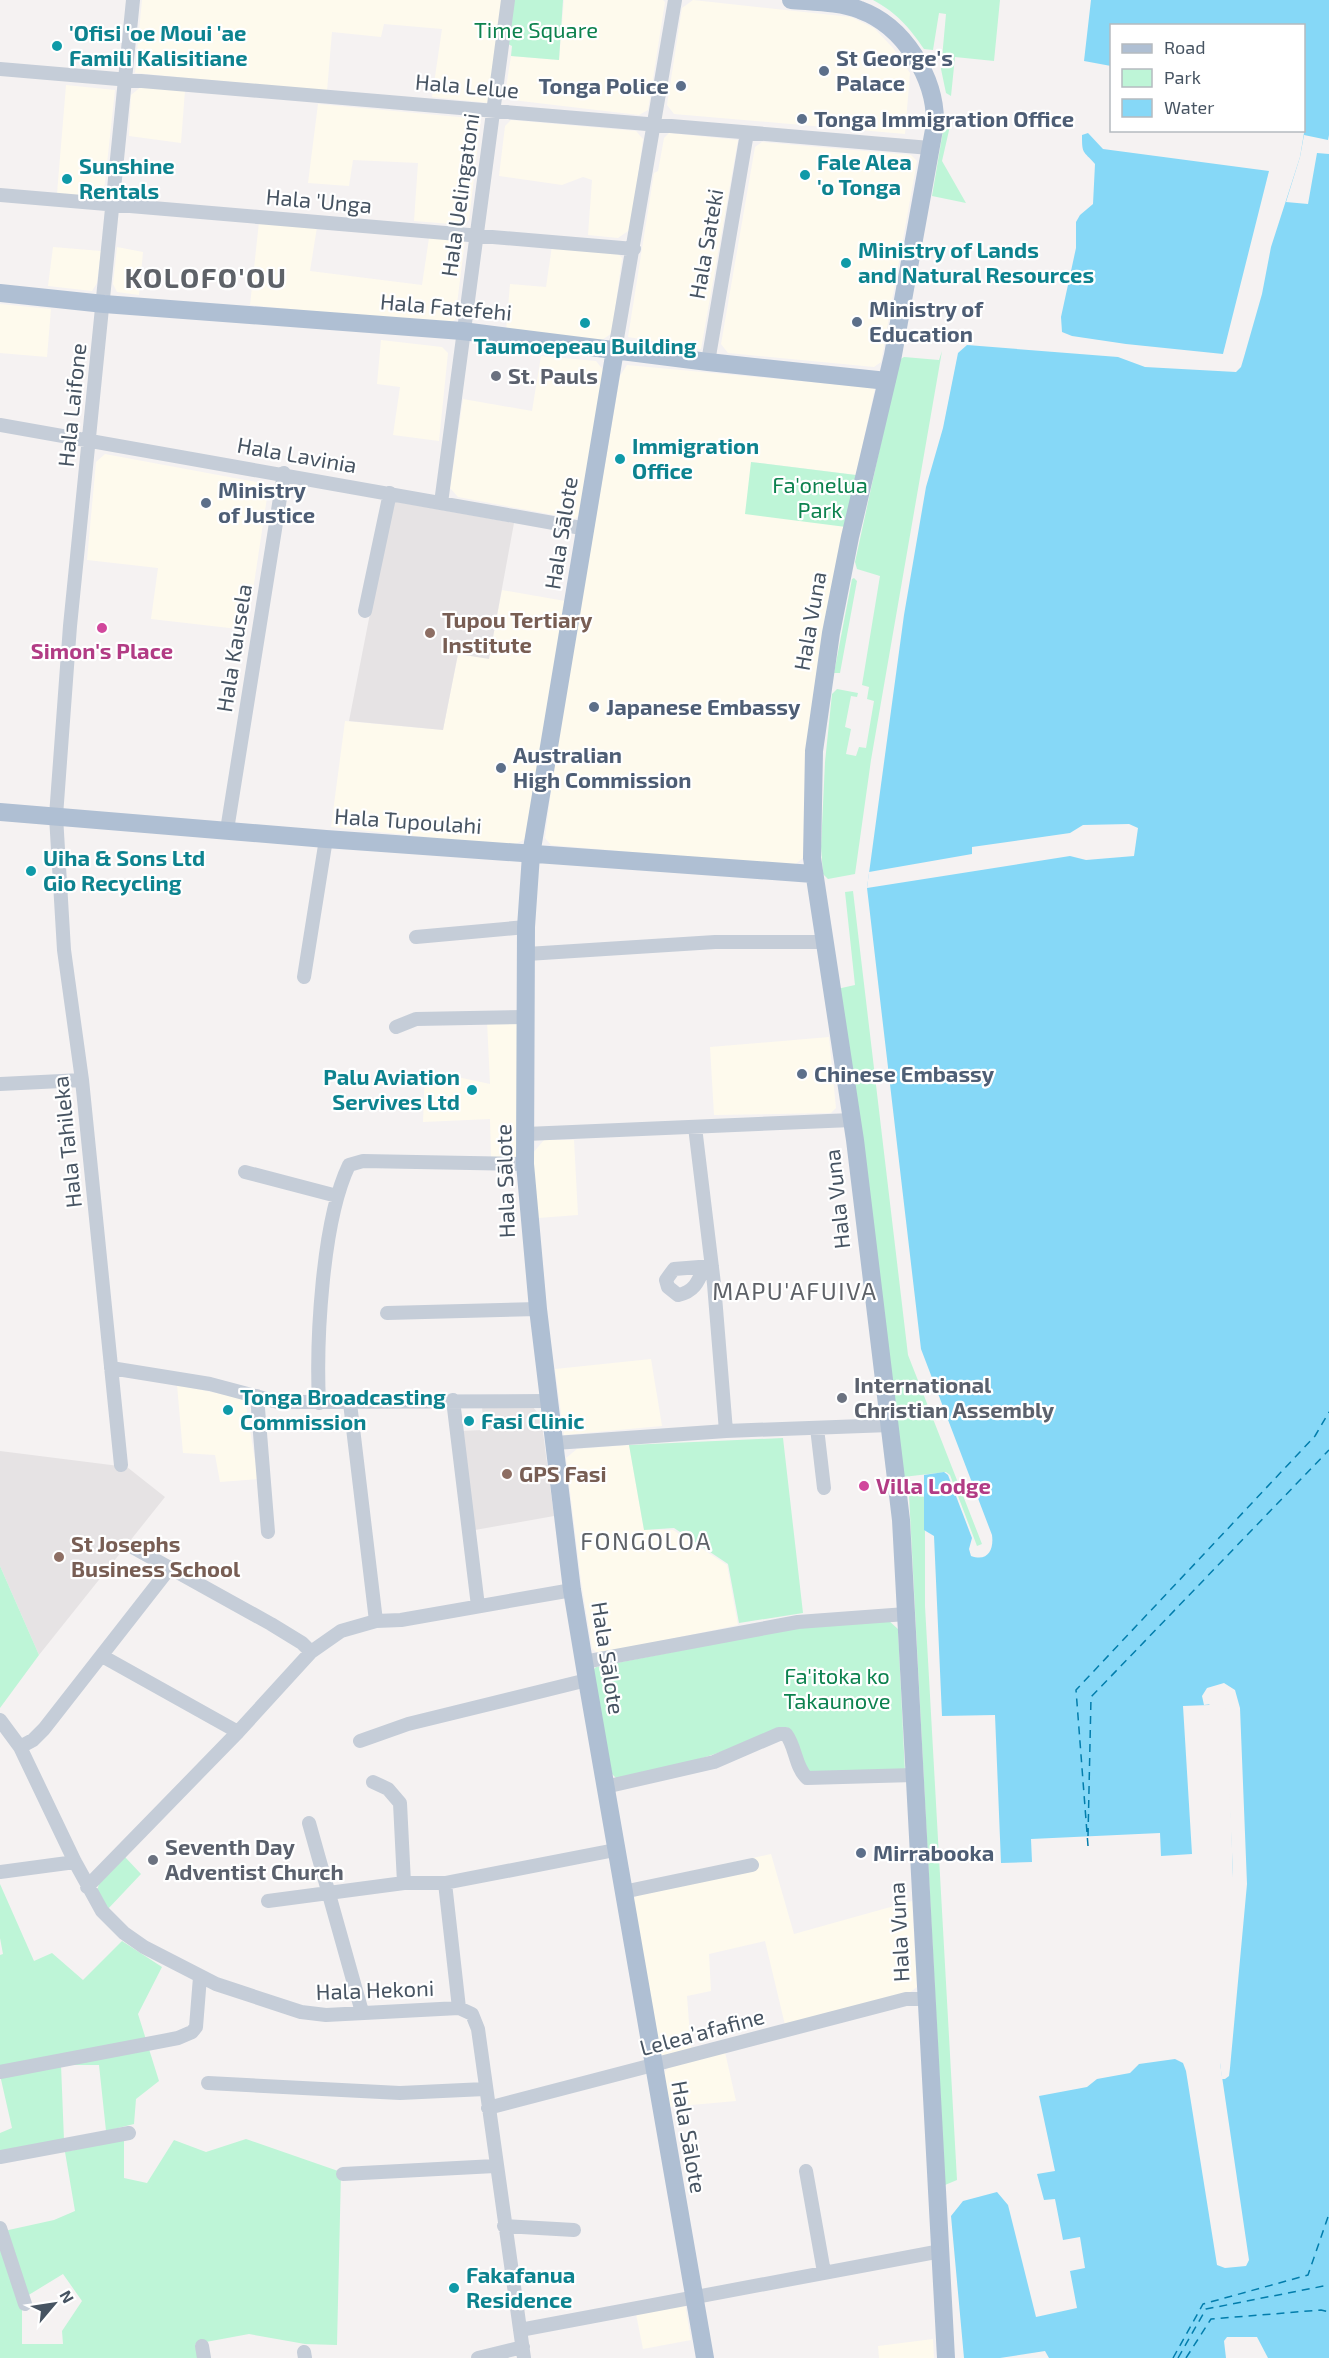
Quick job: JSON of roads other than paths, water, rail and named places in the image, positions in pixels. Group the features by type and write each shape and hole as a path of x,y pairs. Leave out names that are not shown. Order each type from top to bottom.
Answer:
{"main road":[{"name":"Hala Vuna","path":"791,0 858,9 876,17 891,28 907,46 928,83 935,110 887,381 850,537 823,681 814,751 813,874 852,1120 901,1520 946,2358"},
{"name":"Hala Fatefehi","path":"0,293 104,304 462,331 708,362 887,381"},
{"name":"Hala Sālote","path":"615,350 531,855 526,927 525,1164 538,1310 572,1590 615,1850 705,2358"},
{"name":"Hala Tupoulahi","path":"0,812 531,855 813,874"}],"street":[{"name":"Hala Laifone","path":"56,816 69,638 133,0"},
{"name":"Hala Uelingatoni","path":"441,503 462,331 508,0"},
{"name":"Hala Sālote","path":"615,350 675,0"},
{"name":"Hala Lelue","path":"0,69 930,148"},
{"name":"Hala Sateki","path":"708,362 747,133"},
{"name":"Hala 'Unga","path":"0,195 634,249"},
{"name":"Hala Lavinia","path":"0,425 284,473 586,529"},
{"name":"Hala Kausela","path":"227,830 284,473"},
{"path":"365,611 390,493"},
{"name":"Hala Tahileka","path":"56,816 64,950 82,1080 120,1465"},
{"path":"304,977 326,839"},
{"path":"416,937 526,927"},
{"path":"527,954 715,942 824,942"},
{"path":"396,1027 416,1019 527,1017"},
{"path":"0,1084 82,1080"},
{"path":"526,1134 852,1120"},
{"path":"695,1127 726,1431"},
{"path":"319,1403 318,1352 328,1242 338,1196 349,1166 363,1161 525,1164"},
{"path":"245,1172 338,1196"},
{"path":"387,1313 538,1310"},
{"path":"111,1368 210,1384 278,1402 549,1401"},
{"path":"257,1396 268,1532"},
{"path":"453,1400 477,1606"},
{"path":"350,1403 376,1621"},
{"path":"555,1443 726,1431 890,1425"},
{"path":"817,1428 824,1488"},
{"path":"134,1548 271,1624 302,1643 311,1652"},
{"path":"20,1747 33,1740 44,1729 169,1569"},
{"path":"87,1887 238,1732 311,1652 341,1631 376,1621 401,1620 572,1590"},
{"path":"360,1741 408,1724 585,1671 798,1622 906,1614"},
{"path":"102,1656 238,1732"},
{"name":"Hala Hekoni","path":"0,1720 20,1747 87,1887 102,1911 124,1934 144,1947 200,1977 301,2012 326,2015 459,2008 472,2014 476,2021 523,2353"},
{"path":"605,1787 714,1762 779,1734 786,1734 791,1741 801,1773 807,1778 914,1775"},
{"path":"373,1782 388,1789 400,1803 404,1883"},
{"path":"309,1823 362,2012"},
{"path":"267,1901 404,1883 445,1883 615,1850"},
{"path":"0,1872 75,1862"},
{"path":"623,1892 752,1864"},
{"path":"445,1883 459,2008"},
{"path":"0,2072 178,2038 192,2032 196,2027 200,1977"},
{"name":"Lelea’afafine","path":"488,2108 906,2000 927,1999"},
{"path":"208,2083 400,2093 485,2090"},
{"path":"0,2157 129,2133"},
{"path":"343,2174 495,2166"},
{"path":"806,2170 824,2272"},
{"path":"504,2226 574,2230"},
{"path":"0,2228 25,2304"},
{"path":"520,2330 940,2251"},
{"path":"478,2358 523,2353"}],"water":[{"path":"1091,0 1329,0 1329,2358 1268,2358 1257,2337 1227,2337 1224,2341 1226,2358 1049,2358 1045,2351 1000,2358 964,2358 951,2216 963,2201 997,2192 1008,2205 1036,2317 1077,2308 1070,2271 1085,2268 1080,2237 1063,2240 1055,2199 1044,2200 1037,2174 1055,2171 1039,2096 1087,2087 1097,2079 1130,2073 1139,2064 1175,2059 1183,2063 1217,2265 1225,2268 1246,2266 1249,2260 1220,2063 1234,1907 1227,1701 1216,1696 1209,1705 1183,1706 1192,1854 1161,1856 1160,1833 1031,1839 1032,1862 1001,1863 995,1715 942,1716 934,1536 924,1530 924,1475 944,1472 948,1475 972,1538 969,1549 971,1556 982,1557 989,1553 992,1535 921,1349 867,888 904,615 926,487 943,428 958,353 967,345 1118,357 1145,367 1236,372 1241,367 1244,357 1262,294 1271,247 1300,157 1305,132 1305,24 1110,24 1110,66 1084,61"},
{"path":"1088,133 1103,149 1269,171 1223,354 1126,344 1072,336 1062,332 1061,317 1076,248 1076,222 1080,215 1093,204 1095,164 1084,152 1082,146 1082,135"}],"place":[{"name":"'Ofisi 'oe Moui 'ae Famili Kalisitiane","path":"57,46"},
{"name":"St George's Palace","path":"824,71"},
{"name":"Tonga Police","path":"681,86"},
{"name":"Tonga Immigration Office","path":"802,119"},
{"name":"Fale Alea 'o Tonga","path":"805,175"},
{"name":"Sunshine Rentals","path":"67,179"},
{"name":"Ministry of Lands and Natural Resources","path":"846,263"},
{"name":"Ministry of Education","path":"857,322"},
{"name":"Taumoepeau Building","path":"585,323"},
{"name":"St. Pauls","path":"496,376"},
{"name":"Immigration Office","path":"620,459"},
{"name":"Ministry of Justice","path":"206,503"},
{"name":"Simon's Place","path":"102,628"},
{"name":"Tupou Tertiary Institute","path":"430,633"},
{"name":"Japanese Embassy","path":"594,707"},
{"name":"Australian High Commission","path":"501,768"},
{"name":"Uiha & Sons Ltd Gio Recycling","path":"31,871"},
{"name":"Chinese Embassy","path":"802,1074"},
{"name":"Palu Aviation Servives Ltd","path":"472,1090"},
{"name":"International Christian Assembly","path":"842,1398"},
{"name":"Tonga Broadcasting Commission","path":"228,1410"},
{"name":"Fasi Clinic","path":"469,1421"},
{"name":"GPS Fasi","path":"507,1474"},
{"name":"Villa Lodge","path":"864,1486"},
{"name":"St Josephs Business School","path":"59,1557"},
{"name":"Mirrabooka","path":"861,1853"},
{"name":"Seventh Day Adventist Church","path":"153,1860"},
{"name":"Fakafanua Residence","path":"454,2288"}],"district":[{"name":"KOLOFO'OU","path":"206,278"},
{"name":"MAPU'AFUIVA","path":"795,1292"},
{"name":"FONGOLOA","path":"646,1542"}],"park label":[{"name":"Time Square","path":"536,30"},
{"name":"Fa'onelua Park","path":"820,498"},
{"name":"Fa'itoka ko Takaunove","path":"837,1688"}]}
